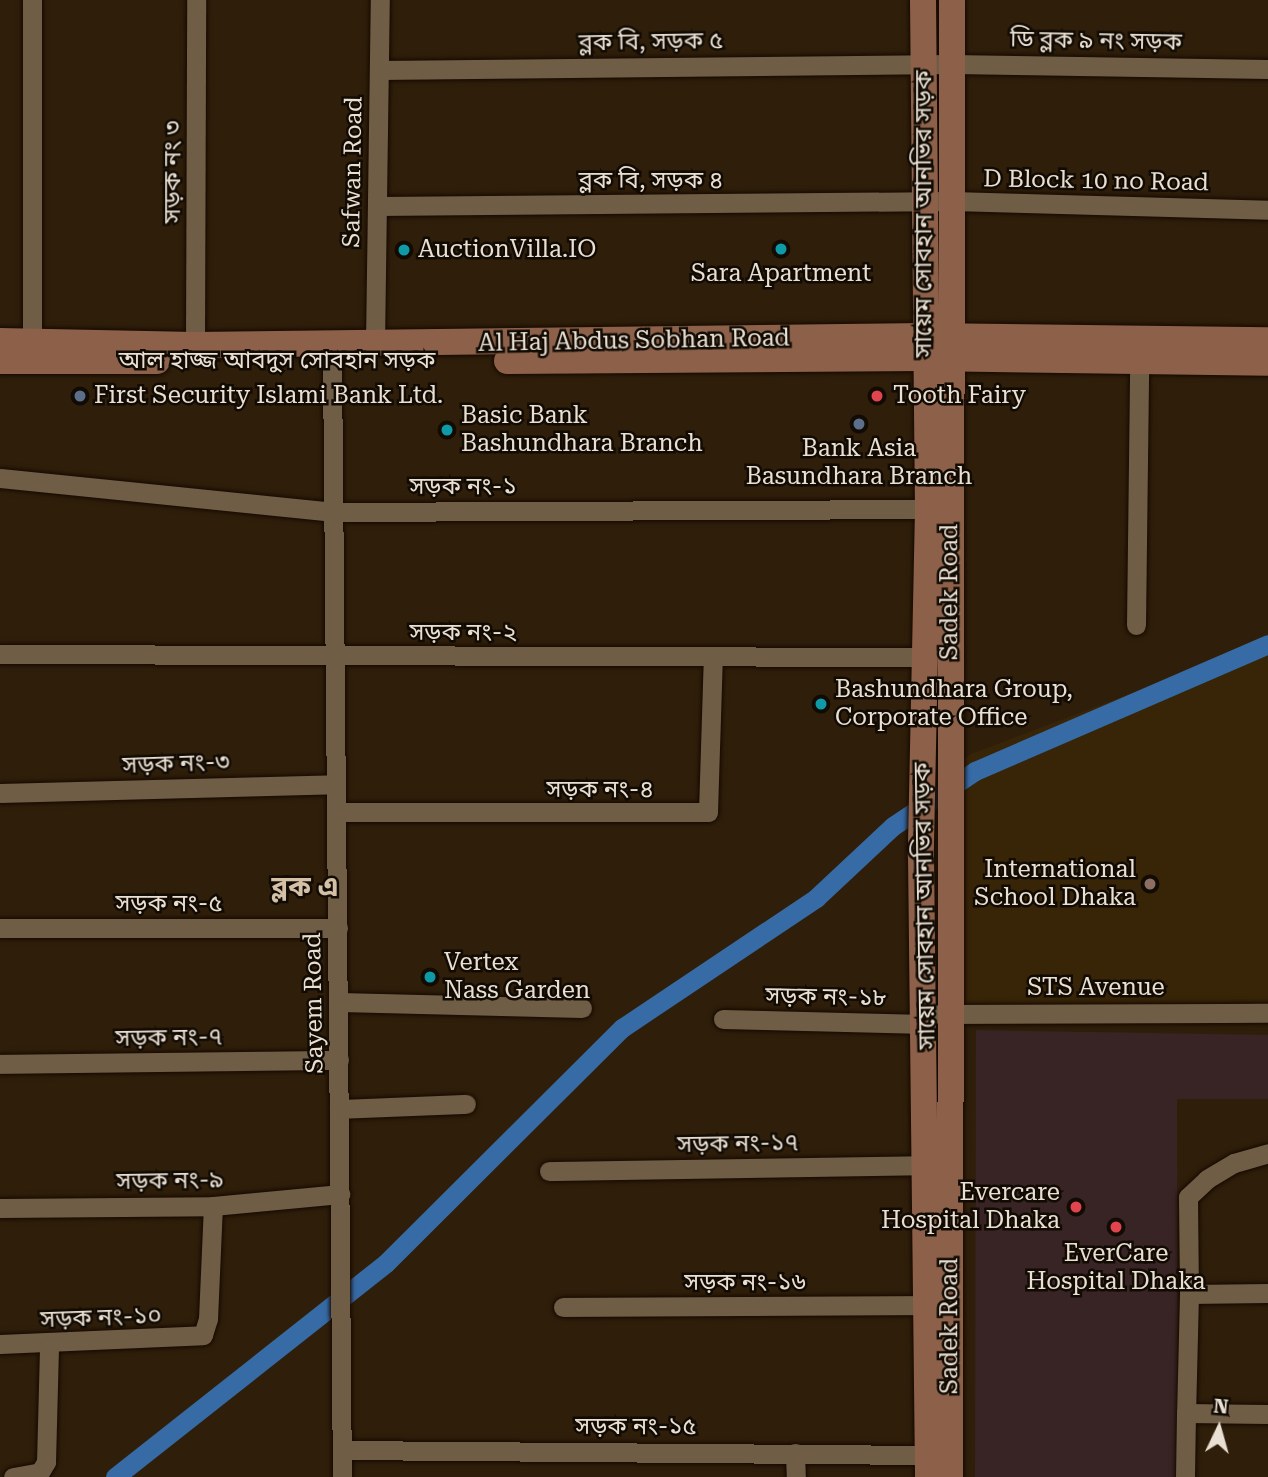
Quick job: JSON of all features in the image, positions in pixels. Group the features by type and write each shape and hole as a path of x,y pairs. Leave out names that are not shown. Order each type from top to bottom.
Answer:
{"street":[{"path":"32,0 32,340"},
{"name":"সড়ক নং ৩","path":"195,345 196,0"},
{"name":"Safwan Road","path":"375,344 380,0"},
{"name":"সায়েম সোবহান আনভির সড়ক","path":"923,0 924,347 928,509 921,856 927,1165 928,1466"},
{"name":"Sadek Road","path":"950,1477 953,1012 949,729 952,0"},
{"name":"ব্লক বি, সড়ক ৫","path":"379,70 923,64"},
{"name":"ডি ব্লক ৯ নং সড়ক","path":"923,64 1268,69"},
{"name":"D Block 10 no Road","path":"923,205 952,201 1268,210"},
{"name":"ব্লক বি, সড়ক ৪","path":"378,206 923,205"},
{"name":"Al Haj Abdus Sobhan Road","path":"0,341 195,345 951,349 1268,340"},
{"name":"আল হাজ্জ আবদুস সোবহান সড়ক","path":"0,361 332,361 924,347"},
{"path":"951,349 1139,362 1268,363"},
{"name":"Sayem Road","path":"332,361 337,512 335,657 342,1477"},
{"path":"1136,625 1139,362"},
{"name":"সড়ক নং-১","path":"0,478 337,512 928,509"},
{"name":"সড়ক নং-২","path":"0,654 925,657"},
{"name":"সড়ক নং-৪","path":"337,812 708,812 713,657"},
{"name":"সড়ক নং-৩","path":"8,792 337,784"},
{"name":"সড়ক নং-৫","path":"0,928 338,928"},
{"path":"339,1002 582,1008"},
{"name":"STS Avenue","path":"925,1020 953,1012 1268,1013"},
{"name":"সড়ক নং-১৮","path":"723,1019 925,1020"},
{"name":"সড়ক নং-৭","path":"0,1065 339,1060"},
{"path":"340,1109 466,1104"},
{"path":"1185,1477 1188,1197 1234,1163 1268,1153"},
{"name":"সড়ক নং-১৭","path":"549,1171 927,1165"},
{"name":"সড়ক নং-৯","path":"0,1208 213,1206 340,1194"},
{"name":"সড়ক নং-১০","path":"0,1344 49,1345 203,1335 208,1319 213,1206"},
{"path":"1189,1294 1268,1293"},
{"name":"সড়ক নং-১৬","path":"563,1307 928,1305"},
{"path":"13,1477 40,1472 46,1462 49,1345"},
{"path":"1186,1413 1268,1414"},
{"name":"সড়ক নং-১৫","path":"343,1450 795,1453 928,1466"},
{"path":"795,1453 796,1477"}],"shaded area":[{"path":"1268,637 1268,1010 932,1007 925,786 971,754 1230,656"},
{"name":"Evercare Hospital Dhaka","path":"976,1030 1268,1035 1268,1099 1177,1099 1178,1477 975,1477"}],"waterway":[{"path":"115,1477 386,1263 622,1028 816,898 893,826 975,771 1268,644"}],"place":[{"name":"Sara Apartment","path":"781,249"},
{"name":"AuctionVilla.IO","path":"404,250"},
{"name":"First Security Islami Bank Ltd.","path":"80,396"},
{"name":"Tooth Fairy","path":"877,396"},
{"name":"Bank Asia Basundhara Branch","path":"859,424"},
{"name":"Basic Bank Bashundhara Branch","path":"447,430"},
{"name":"Bashundhara Group, Corporate Office","path":"821,704"},
{"name":"International School Dhaka","path":"1150,884"},
{"name":"Vertex Nass Garden","path":"430,977"},
{"name":"Evercare Hospital Dhaka","path":"1076,1207"},
{"name":"EverCare Hospital Dhaka","path":"1116,1227"}],"district":[{"name":"ব্লক এ","path":"305,887"}]}
